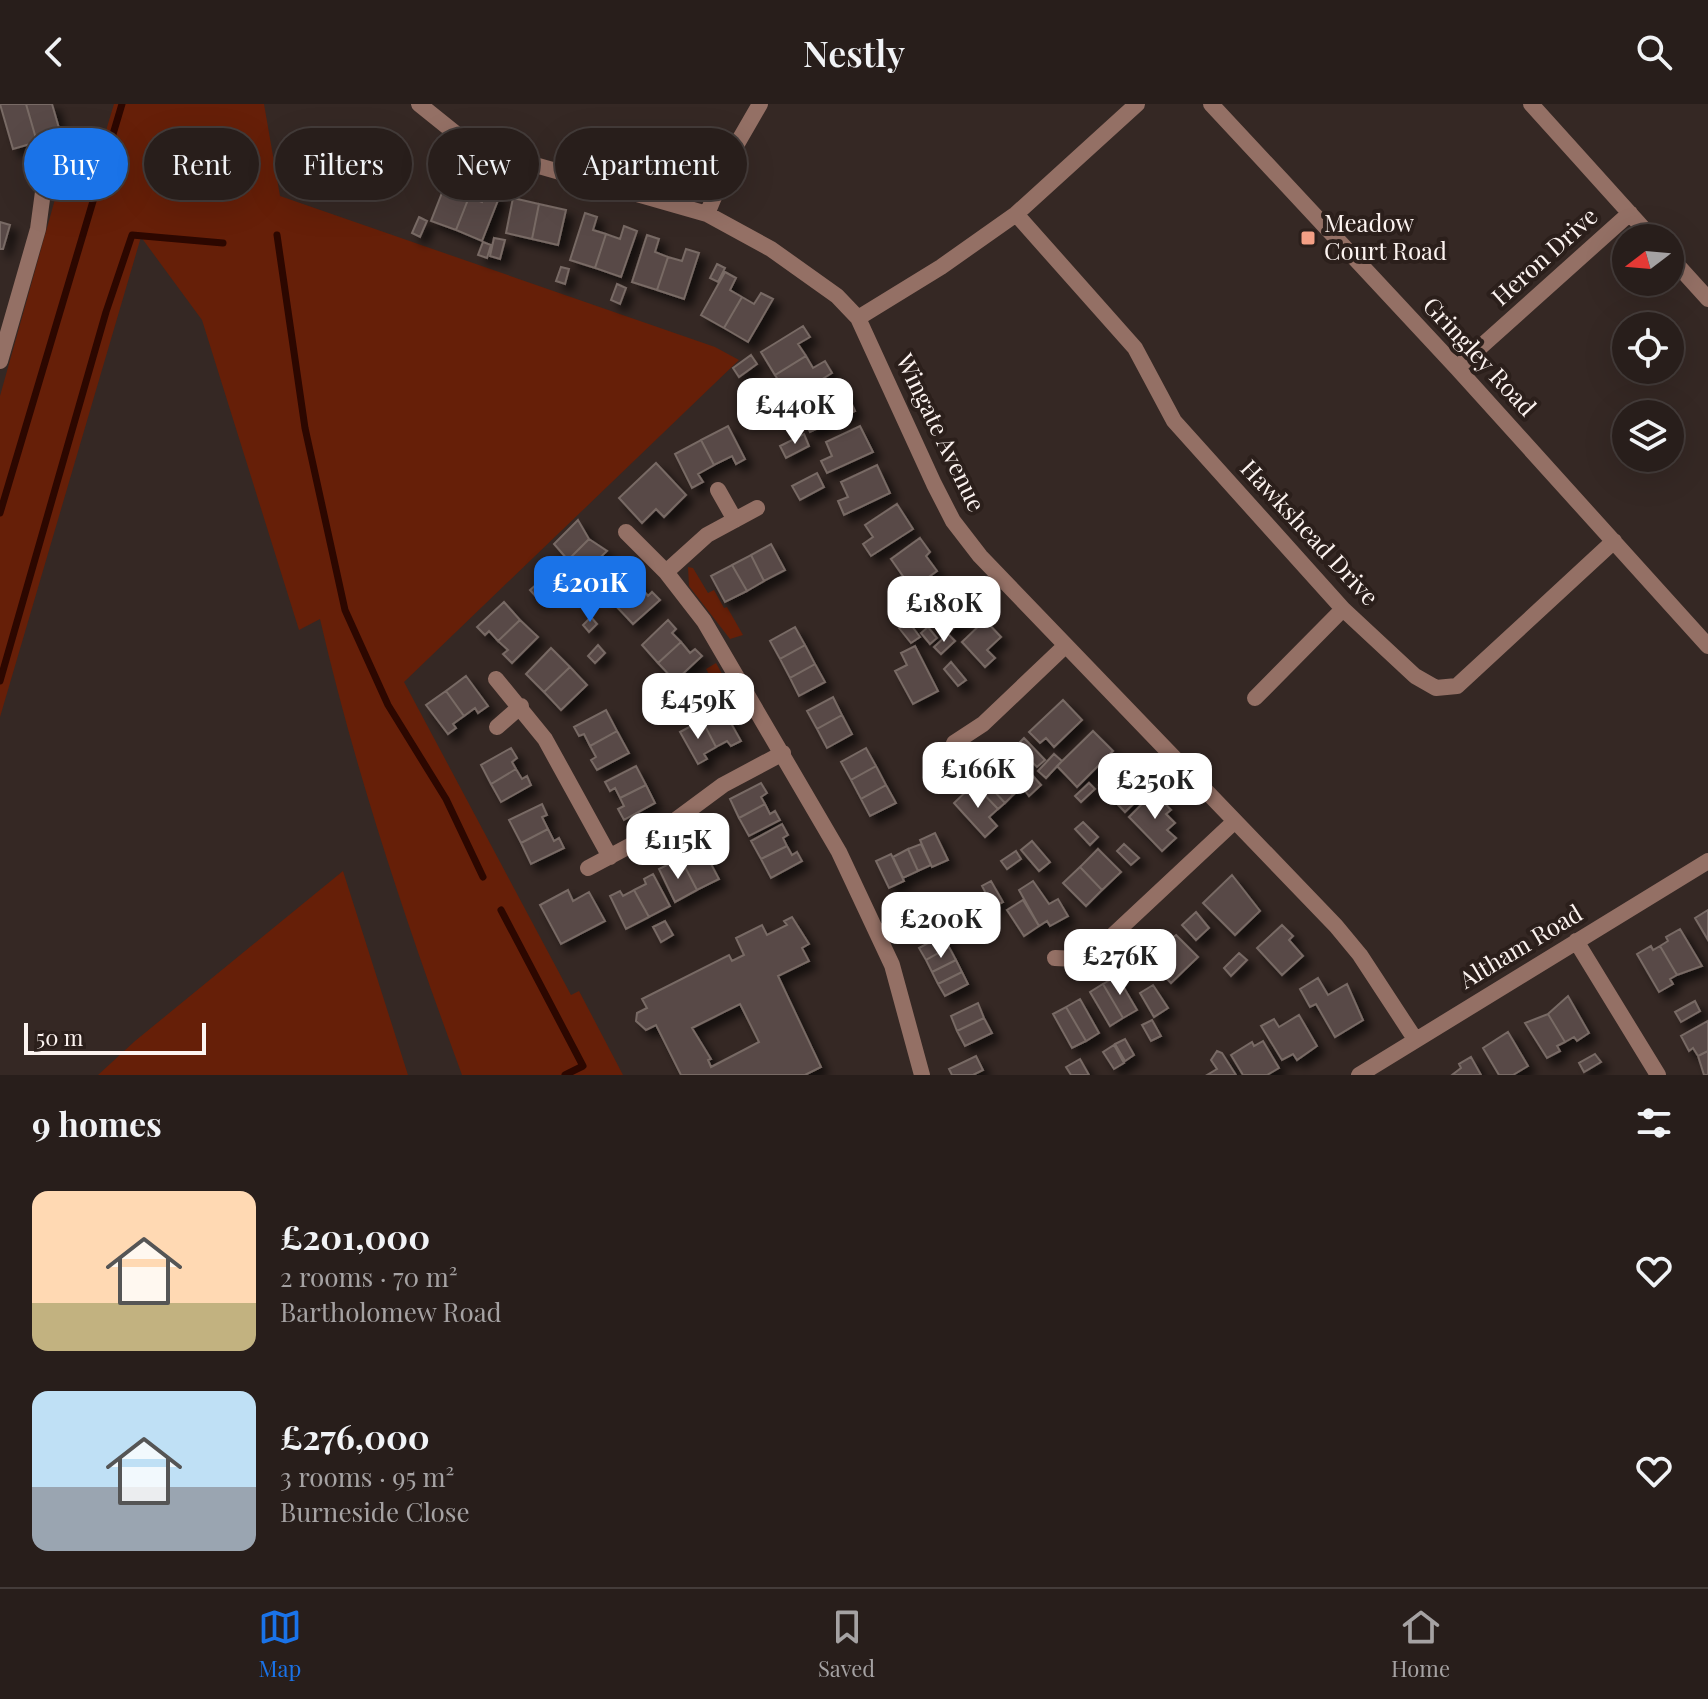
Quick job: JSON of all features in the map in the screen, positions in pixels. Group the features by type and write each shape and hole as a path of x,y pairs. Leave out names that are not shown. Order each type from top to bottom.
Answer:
{"street":[{"name":"Wingate Avenue","path":"419,104 460,137 493,153 707,214 814,278 858,318 953,521 980,556 1360,955 1415,1039"},
{"path":"707,214 734,149 760,104"},
{"path":"858,318 941,267 1016,214 1137,104"},
{"name":"Gringley Road","path":"1211,104 1457,368 1708,646"},
{"path":"1531,104 1640,224"},
{"path":"0,361 38,229 42,200"},
{"name":"Heron Drive","path":"1457,368 1630,213"},
{"name":"Hawkshead Drive","path":"1016,214 1135,348 1174,421 1343,609 1415,676 1436,688 1457,686 1614,541"},
{"path":"1684,272 1708,299"},
{"path":"718,490 735,520"},
{"path":"666,572 695,544 757,508"},
{"path":"626,532 666,572 720,646 783,753 880,933 922,1075"},
{"path":"1255,698 1343,609"},
{"path":"954,743 983,724 1065,646"},
{"path":"496,679 545,739 610,857"},
{"path":"497,727 521,706"},
{"path":"588,868 669,825 723,785 783,753"},
{"path":"1055,958 1076,959 1097,950 1235,821"},
{"name":"Altham Road","path":"1359,1075 1708,861"},
{"path":"880,933 915,916"},
{"path":"1576,941 1658,1075"}],"shaded area":[{"path":"114,104 264,104 275,167 275,200 292,200 715,347 739,360 404,682 571,995 579,991 623,1075 462,1075 384,849 320,619 299,630 202,320 141,237 0,717 0,396 55,200 128,200 128,128 107,128"},
{"path":"688,567 693,568 708,593 714,590 743,635 730,639 689,586"},
{"path":"716,663 742,710 738,712 734,705 728,708 706,669"},
{"path":"343,871 408,1075 98,1075 135,1041"}],"building":[{"path":"0,104 26,104 33,128 24,128 24,146 13,149"},
{"path":"26,104 52,104 59,128 33,128"},
{"path":"439,200 468,200 456,230 431,221"},
{"path":"468,200 498,200 482,241 456,230"},
{"path":"513,200 539,204 532,239 506,233"},
{"path":"539,204 566,210 558,245 532,239"},
{"path":"585,213 597,217 593,230 606,234 595,268 570,260"},
{"path":"419,217 427,221 420,237 412,233"},
{"path":"0,222 10,225 3,249 0,249"},
{"path":"624,226 637,231 621,277 595,268 606,234 620,239"},
{"path":"647,235 659,239 655,252 668,257 657,290 632,282"},
{"path":"494,238 505,240 500,259 490,256"},
{"path":"483,242 491,245 487,258 478,255"},
{"path":"686,249 699,253 684,299 657,290 668,257 682,261"},
{"path":"717,264 725,268 718,282 710,278"},
{"path":"561,267 569,269 565,284 556,281"},
{"path":"725,272 736,278 730,290 742,297 724,328 701,315"},
{"path":"617,284 626,288 620,304 611,300"},
{"path":"761,293 773,299 748,342 724,328 742,297 754,304"},
{"path":"803,326 810,337 798,344 806,356 775,375 761,352"},
{"path":"751,355 757,364 739,377 733,368"},
{"path":"806,356 813,368 825,361 832,373 790,399 775,375"},
{"path":"843,385 855,411 810,432 803,417 814,411 809,401"},
{"path":"728,426 745,459 736,464 732,456 714,465 701,440"},
{"path":"860,426 873,452 827,473 821,461 832,456 826,442"},
{"path":"804,434 809,446 786,458 780,446"},
{"path":"701,440 714,465 698,474 703,482 692,488 675,454"},
{"path":"656,463 686,495 664,517 656,509 642,523 619,498"},
{"path":"877,465 890,493 844,515 838,501 848,497 841,482"},
{"path":"817,473 824,487 800,500 792,486"},
{"path":"897,504 913,529 871,556 863,544 873,537 865,525"},
{"path":"578,520 589,539 568,560 554,544"},
{"path":"920,538 930,552 926,556 937,571 912,589 891,559"},
{"path":"589,539 607,551 583,574 568,560"},
{"path":"771,544 785,570 764,581 751,555"},
{"path":"751,555 764,581 747,591 732,565"},
{"path":"627,563 635,572 630,576 639,585 616,606 600,588"},
{"path":"732,565 747,591 725,602 711,576"},
{"path":"944,583 956,596 960,592 975,608 949,632 922,604"},
{"path":"537,584 545,593 539,600 530,590"},
{"path":"639,585 648,596 652,592 660,600 633,624 616,606"},
{"path":"914,594 921,602 903,619 895,611"},
{"path":"504,602 520,620 498,641 489,631 485,635 477,627"},
{"path":"591,617 597,624 589,632 583,625"},
{"path":"520,620 538,637 512,663 503,654 508,650 498,641"},
{"path":"668,620 676,629 672,633 681,642 658,663 642,645"},
{"path":"985,620 1001,637 987,650 995,658 985,667 962,642"},
{"path":"908,621 920,637 911,643 899,628"},
{"path":"795,627 805,645 780,659 770,641"},
{"path":"928,627 937,638 930,644 921,633"},
{"path":"948,634 955,641 941,654 934,647"},
{"path":"681,642 690,653 695,649 702,656 675,681 658,663"},
{"path":"598,645 605,653 595,663 588,656"},
{"path":"805,645 815,664 790,678 780,659"},
{"path":"915,646 938,691 913,704 895,671 907,665 901,653"},
{"path":"551,648 570,667 544,692 526,674"},
{"path":"951,662 966,680 958,686 944,669"},
{"path":"815,664 825,682 799,696 790,678"},
{"path":"570,667 587,685 561,710 544,692"},
{"path":"466,676 488,706 478,713 475,708 464,716 446,691"},
{"path":"446,691 464,716 453,724 456,728 448,734 426,705"},
{"path":"833,697 842,715 817,729 807,711"},
{"path":"1063,700 1082,720 1054,747 1046,738 1040,743 1029,732"},
{"path":"723,709 741,741 731,746 727,741 716,747 702,720"},
{"path":"606,710 617,731 590,746 584,734 579,736 574,727"},
{"path":"842,715 852,734 827,748 817,729"},
{"path":"702,720 716,747 704,754 707,759 698,764 680,732"},
{"path":"617,731 629,753 597,770 591,760 596,757 590,746"},
{"path":"1093,731 1113,751 1077,787 1057,766"},
{"path":"1024,738 1045,760 1037,767 1016,746"},
{"path":"511,748 517,758 512,762 516,769 491,784 481,765"},
{"path":"866,748 876,766 851,780 841,762"},
{"path":"1010,750 1041,785 1029,796 1022,787 1013,795 989,768"},
{"path":"1054,754 1062,761 1046,778 1038,771"},
{"path":"1123,761 1146,792 1125,812 1099,785"},
{"path":"636,766 646,785 620,798 615,788 610,791 605,782"},
{"path":"876,766 886,785 861,799 851,780"},
{"path":"516,769 522,779 527,776 531,785 501,802 491,784"},
{"path":"992,771 1013,795 1005,803 983,779"},
{"path":"983,779 1005,803 998,809 976,786"},
{"path":"761,783 767,793 761,797 765,804 739,818 730,799"},
{"path":"1089,783 1095,789 1081,802 1075,796"},
{"path":"974,784 998,809 989,817 997,826 985,837 954,803"},
{"path":"646,785 655,803 624,820 618,809 624,806 620,798"},
{"path":"886,785 896,803 870,816 861,799"},
{"path":"1154,792 1171,810 1166,814 1175,823 1167,830 1176,838 1162,851 1129,817"},
{"path":"542,804 547,815 542,817 548,829 521,843 509,820"},
{"path":"765,804 770,814 775,811 780,820 749,836 739,818"},
{"path":"1083,822 1098,837 1090,845 1075,829"},
{"path":"782,824 788,835 783,838 787,846 761,859 751,841"},
{"path":"548,829 554,841 559,838 564,848 531,864 521,843"},
{"path":"935,833 948,860 932,867 920,840"},
{"path":"1032,841 1050,862 1039,871 1021,850"},
{"path":"921,844 931,865 918,871 908,849"},
{"path":"1124,844 1139,858 1131,865 1117,851"},
{"path":"787,846 792,855 797,852 802,861 771,878 761,859"},
{"path":"702,847 719,879 697,890 683,863 695,857 693,852"},
{"path":"908,849 918,871 903,878 893,857"},
{"path":"1098,849 1121,872 1102,890 1080,867"},
{"path":"1016,851 1021,859 1007,869 1001,861"},
{"path":"891,854 904,881 889,888 876,861"},
{"path":"683,863 697,890 675,902 659,869 669,864 672,869"},
{"path":"1080,867 1102,890 1086,906 1063,883"},
{"path":"653,874 670,906 649,917 634,890 646,884 644,879"},
{"path":"1232,875 1260,911 1235,935 1203,903"},
{"path":"991,881 1003,902 993,907 982,886"},
{"path":"1033,881 1049,904 1058,899 1068,916 1050,926 1047,921 1039,926 1019,890"},
{"path":"568,890 573,901 589,892 605,921 561,944 540,905"},
{"path":"634,890 649,917 626,929 610,896 620,891 623,896"},
{"path":"1023,900 1039,926 1024,936 1007,910"},
{"path":"1708,910 1708,940 1695,918"},
{"path":"1196,912 1209,928 1196,940 1182,925"},
{"path":"792,917 809,944 802,948 809,961 778,976 821,1067 805,1075 681,1075 656,1025 646,1030 636,1021 637,1013 647,1008 642,999 729,955 732,961 744,955 736,938 762,925 767,935 787,925 784,921","holes":["740,1004 759,1042 711,1067 708,1060 711,1059 692,1028"]},
{"path":"665,921 673,935 661,942 653,927"},
{"path":"1282,925 1293,936 1289,940 1303,956 1282,975 1257,948"},
{"path":"1680,929 1702,966 1677,975 1660,946 1668,941 1666,937"},
{"path":"943,935 949,947 926,960 919,948"},
{"path":"1176,935 1198,957 1171,983 1147,958"},
{"path":"1651,946 1653,950 1660,946 1677,975 1670,979 1673,984 1659,992 1637,954"},
{"path":"949,947 956,960 932,972 926,960"},
{"path":"1239,953 1247,960 1231,976 1224,968"},
{"path":"956,960 962,972 938,984 932,972"},
{"path":"962,972 968,984 945,996 938,984"},
{"path":"1117,976 1137,1010 1123,1018 1103,984"},
{"path":"1318,978 1328,995 1347,984 1363,1020 1335,1037 1316,1004 1310,1007 1300,989"},
{"path":"1103,984 1123,1018 1110,1026 1090,992"},
{"path":"1153,985 1168,1008 1154,1017 1140,993"},
{"path":"1568,996 1589,1033 1577,1041 1574,1037 1565,1042 1548,1014"},
{"path":"1080,999 1099,1033 1086,1041 1066,1007"},
{"path":"1695,1001 1700,1011 1681,1022 1675,1012"},
{"path":"978,1003 984,1018 957,1031 951,1016"},
{"path":"1066,1007 1086,1041 1072,1048 1053,1014"},
{"path":"1548,1014 1565,1042 1557,1046 1560,1051 1547,1058 1525,1023"},
{"path":"1299,1015 1317,1046 1297,1060 1293,1054 1282,1060 1261,1026 1274,1019 1279,1027"},
{"path":"984,1018 992,1033 965,1046 957,1031"},
{"path":"1152,1020 1161,1036 1151,1041 1142,1025"},
{"path":"1708,1021 1708,1051 1698,1056 1693,1048 1689,1051 1681,1036"},
{"path":"1508,1032 1528,1066 1513,1075 1499,1075 1483,1048"},
{"path":"1125,1039 1134,1055 1125,1061 1115,1044"},
{"path":"1263,1041 1279,1068 1267,1075 1243,1075 1231,1055 1252,1042 1254,1046"},
{"path":"1114,1045 1124,1063 1114,1069 1103,1052"},
{"path":"1217,1051 1222,1053 1236,1075 1207,1075 1217,1069 1211,1060"},
{"path":"1708,1051 1708,1075 1704,1075 1698,1056"},
{"path":"1595,1054 1601,1062 1584,1072 1579,1063"},
{"path":"976,1056 983,1070 973,1075 952,1075 949,1069"},
{"path":"1471,1057 1481,1075 1452,1075 1461,1068 1459,1064"},
{"path":"1080,1059 1089,1075 1071,1075 1066,1067"}],"waterway":[{"path":"0,513 122,104"},
{"path":"0,681 106,312 132,235 223,243"},
{"path":"277,235 305,428 345,610 388,705 446,799 483,877"},
{"path":"501,910 583,1066 565,1075"}],"place":[{"name":"Meadow Court Road","path":"1308,238"}]}
